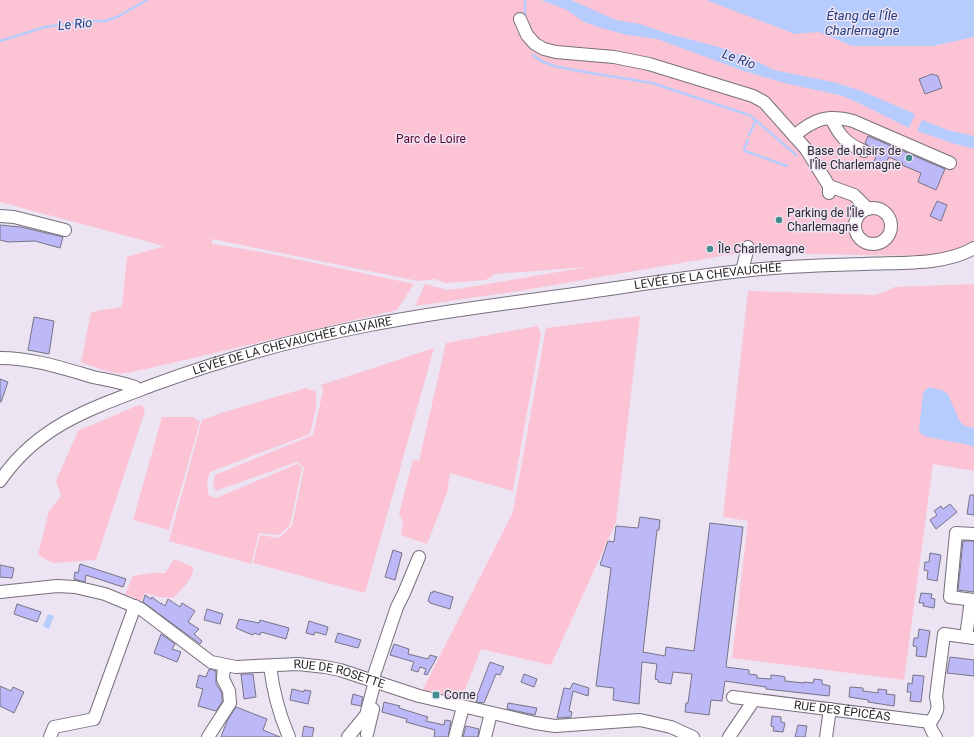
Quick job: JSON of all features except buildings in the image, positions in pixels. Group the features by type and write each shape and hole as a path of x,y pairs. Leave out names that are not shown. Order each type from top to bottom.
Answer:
{"street":[{"path":"520,18 527,35 536,44 544,49 556,52 614,57 649,64 753,96 764,102 806,149 829,190 854,195 868,209"},
{"path":"794,136 807,125 819,120 839,117 853,121 950,163"},
{"path":"831,118 840,134 846,141 853,147 864,152"},
{"path":"0,216 14,217 65,230"},
{"path":"742,271 748,247"},
{"name":"LEVÉE DE LA CHEVAUCHÉE","path":"450,312 742,271 813,265 926,261 947,258 970,250"},
{"name":"LEVÉE DE LA CHEVAUCHÉE CALVAIRE","path":"0,481 23,452 54,428 81,413 137,391 215,363 250,353 370,325 450,312"},
{"path":"0,358 17,358 36,361 123,383 135,387 137,391"},
{"path":"936,737 931,728 930,722 937,712 938,706 936,696 944,634 970,637 972,600 950,597 956,533 974,534"},
{"path":"348,737 366,714 397,607 419,557"},
{"name":"RUE DE ROSETTE","path":"0,592 58,586 75,587 105,594 141,609 211,662 224,665 236,667 298,664 325,666 419,696 534,723 555,726 640,720 671,727 693,737"},
{"path":"50,737 54,727 94,719 135,606"},
{"path":"208,737 230,703 229,691 223,679 224,665"},
{"path":"270,666 272,683 280,716 289,737"},
{"path":"367,734 375,682"},
{"name":"RUE DES ÉPICÉAS","path":"733,697 930,722"},
{"path":"729,737 754,700"},
{"path":"456,737 463,706"},
{"path":"826,737 830,709"},
{"path":"485,737 491,713"}],"green space":[{"name":"Parc de Loire","path":"0,0 974,0 974,242 962,249 928,256 744,253 519,291 415,306 425,284 447,290 587,267 494,274 492,277 485,280 445,283 435,279 418,281 212,239 212,244 262,252 414,284 397,310 146,369 120,374 102,370 81,362 91,312 122,307 127,257 164,246 0,202"},
{"path":"974,284 974,471 933,464 904,680 732,658 748,521 723,517 748,291 876,295 895,287"},
{"path":"640,316 616,522 551,665 481,649 461,700 422,691 513,512 546,328"},
{"path":"537,326 541,334 513,491 450,473 447,493 427,544 401,535 403,521 399,514 413,460 419,461 446,343"},
{"path":"434,348 365,593 253,563 260,535 279,538 292,526 304,468 297,462 215,491 213,482 215,475 313,435 323,391 321,385"},
{"path":"306,388 316,392 316,408 310,434 210,472 207,481 208,495 216,498 297,464 302,468 290,525 279,535 259,533 251,564 169,541 202,420"},
{"path":"142,405 145,411 96,560 53,563 38,555 49,511 61,496 56,481 78,431 136,406"},
{"path":"162,417 193,417 200,422 169,530 133,520"},
{"path":"174,559 193,567 193,571 189,580 173,598 159,597 145,593 141,601 125,594 133,576 151,573 165,573"}],"water":[{"path":"541,0 571,0 616,20 640,24 669,34 719,47 756,61 774,70 833,82 862,91 915,114 909,128 843,96 784,83 741,70 657,39 627,35 601,28 584,22 567,10"},
{"name":"Étang de l'Île Charlemagne","path":"706,0 974,0 974,37 933,46 852,46 819,32 795,34"},
{"path":"922,120 948,130 974,136 974,149 917,131"},
{"path":"930,387 944,391 948,394 959,420 964,426 974,428 974,447 927,437 921,434 919,430 923,393"},
{"path":"48,614 54,616 49,629 43,626"}],"waterway":[{"name":"Le Rio","path":"0,41 45,27 86,21 105,21 117,17 147,0"},
{"path":"525,0 525,17"},
{"path":"533,55 541,61 554,66 652,83 746,114 752,117 796,155"},
{"path":"749,135 756,120"},
{"path":"748,140 744,149 745,151 787,166"}],"place":[{"name":"Base de loisirs de l'Île Charlemagne","path":"909,158"},
{"name":"Parking de l'Île Charlemagne","path":"779,220"},
{"name":"Île Charlemagne","path":"710,249"},
{"name":"Corne","path":"436,695"}]}
